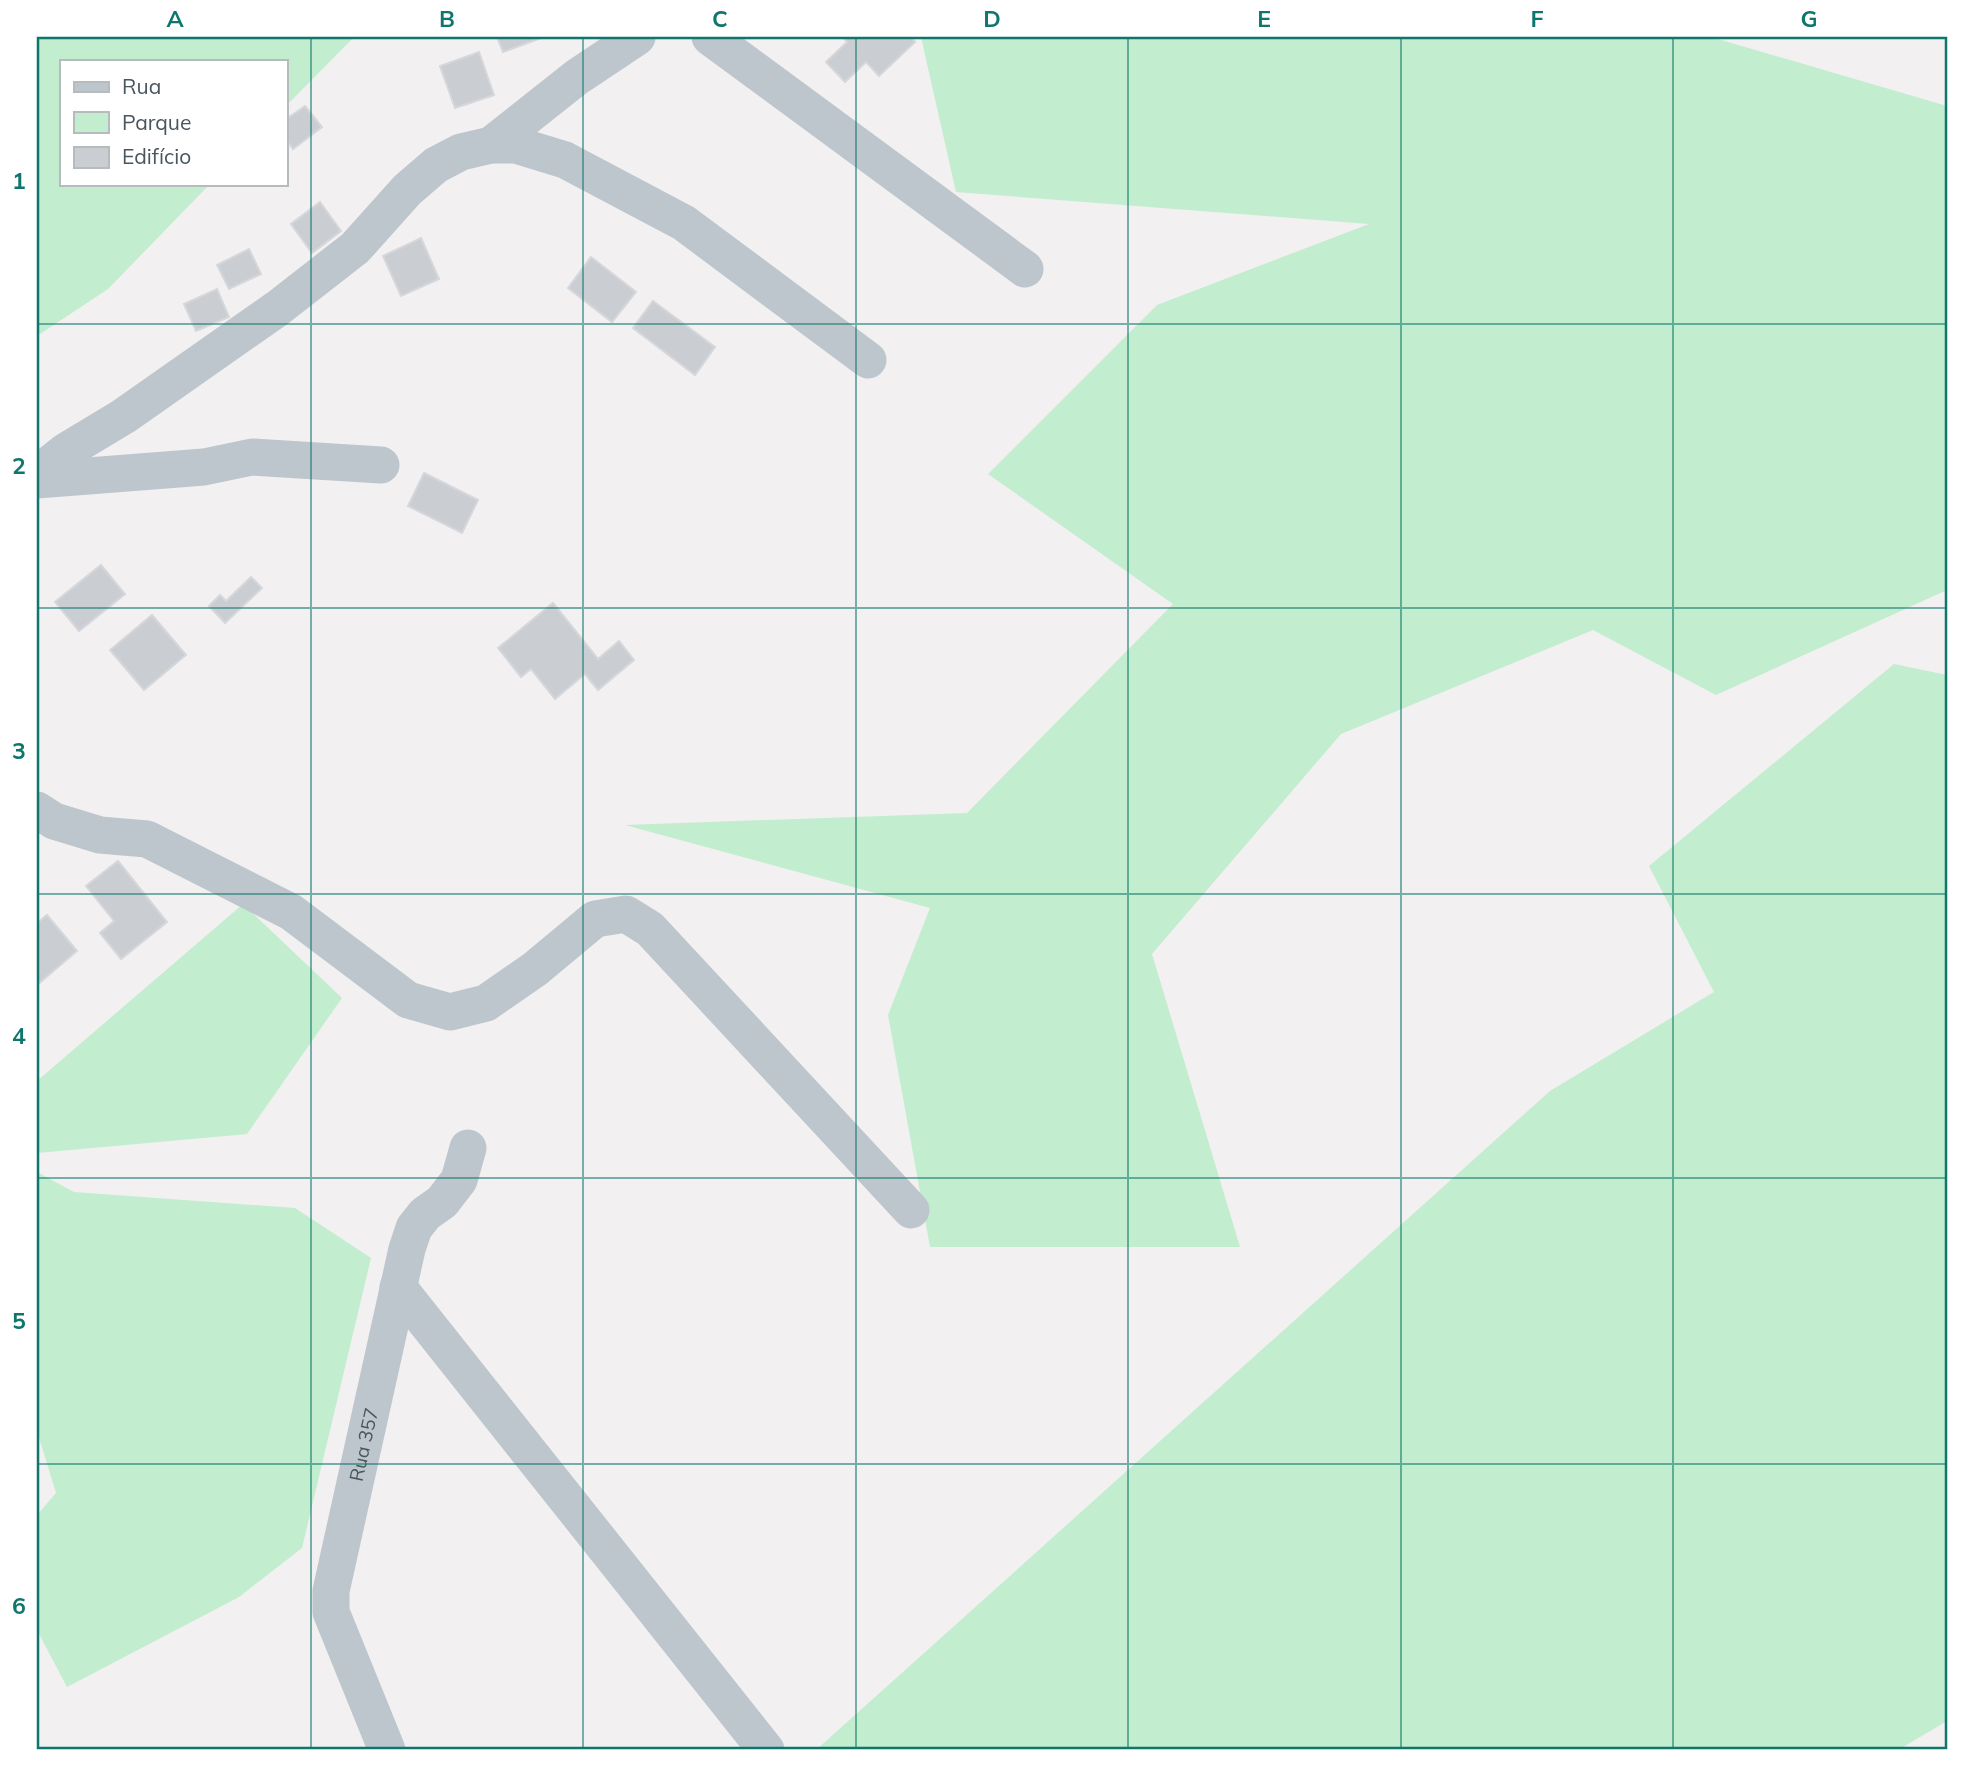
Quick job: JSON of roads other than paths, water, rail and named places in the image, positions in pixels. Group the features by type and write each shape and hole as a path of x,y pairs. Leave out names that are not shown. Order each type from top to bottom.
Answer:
{"street":[{"path":"491,145 577,77 637,37"},
{"path":"710,37 1026,269"},
{"path":"37,474 66,451 124,416 278,308 355,247 407,190 436,164 461,152 491,145 516,145 565,160 684,223 868,360"},
{"path":"37,480 204,467 252,457 381,465"},
{"path":"37,810 54,821 100,835 147,839 291,912 408,1000 450,1012 486,1003 535,969 595,919 626,914 650,929 911,1210"},
{"name":"Rua 357","path":"387,1750 331,1612 331,1591 398,1287 414,1228 425,1214 442,1202 459,1180 468,1147"},
{"path":"398,1287 766,1750"}]}
